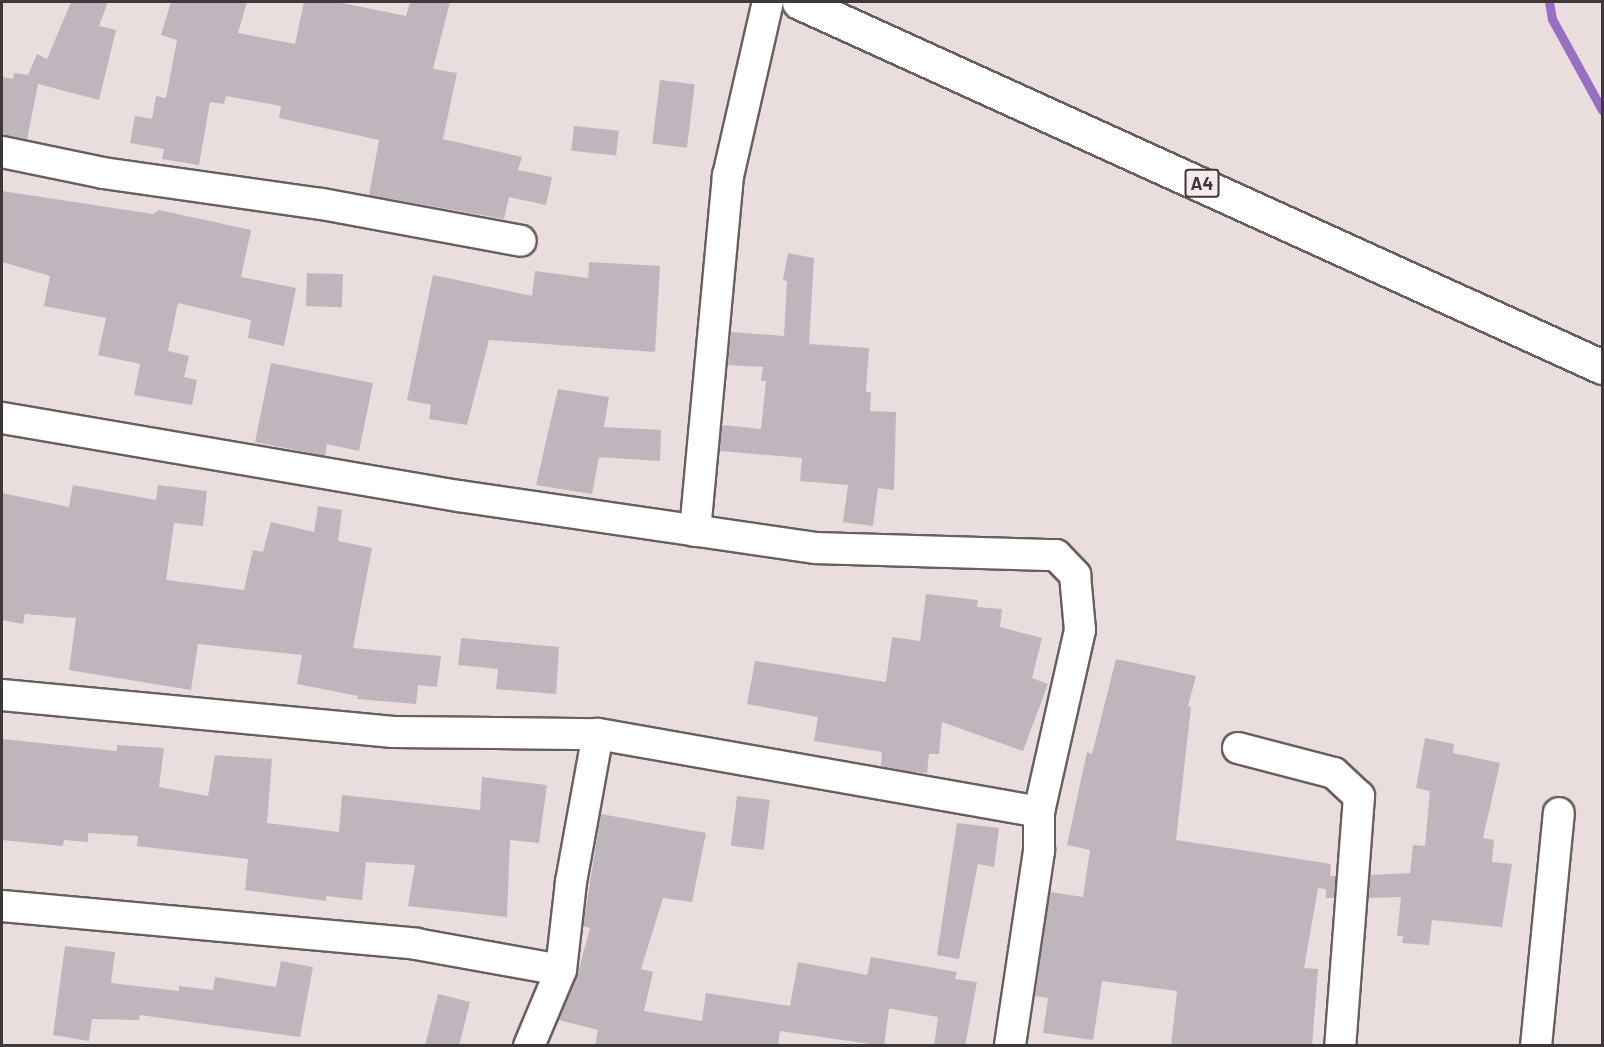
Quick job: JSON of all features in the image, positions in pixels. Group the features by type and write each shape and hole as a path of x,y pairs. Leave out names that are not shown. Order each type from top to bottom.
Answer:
{"highway":[{"name":"A4","path":"799,2 1602,367"}],"street":[{"path":"695,531 728,176 768,2"},
{"path":"2,152 103,173 322,204 521,241"},
{"path":"2,418 459,496 815,548 1056,555 1075,575 1080,630 1040,813 1039,851 1010,1046"},
{"path":"2,695 393,732 598,734 1040,813"},
{"path":"529,1046 561,970 571,882 598,734"},
{"path":"1238,748 1334,773 1359,796 1340,1046"},
{"path":"1536,1046 1558,813"},
{"path":"2,906 416,944 561,970"}],"building":[{"path":"71,2 108,2 99,26 116,30 99,100 38,84 27,140 2,135 2,77 13,79 14,73 28,75 37,54 47,59"},
{"path":"171,2 247,2 238,33 295,44 304,2 337,2 406,16 410,2 450,2 433,69 457,73 443,139 522,157 518,170 552,177 546,205 509,197 504,219 369,195 379,140 279,118 281,106 226,96 224,104 210,102 199,165 162,159 164,149 130,143 135,116 152,119 156,96 166,98 177,40 161,35"},
{"path":"660,80 695,84 687,148 652,144"},
{"path":"574,126 619,131 616,156 571,151"},
{"path":"2,191 153,214 159,210 251,230 241,277 296,288 284,346 248,338 251,320 178,303 168,351 189,356 184,377 197,380 192,405 134,395 140,364 98,355 106,318 44,306 50,276 2,262"},
{"path":"788,253 814,258 809,344 869,348 866,392 871,392 870,411 896,412 894,490 878,488 873,526 843,522 848,485 800,481 802,458 720,451 722,425 761,429 766,381 761,381 763,367 728,365 731,332 784,336 787,281 783,280"},
{"path":"589,262 660,266 655,352 489,340 467,425 429,419 431,405 407,400 433,275 532,296 535,271 588,278"},
{"path":"307,273 343,274 342,307 306,306"},
{"path":"271,363 373,383 359,451 327,444 325,456 255,442"},
{"path":"558,389 609,397 604,427 661,430 660,461 599,457 592,494 536,485"},
{"path":"73,485 156,500 158,485 207,491 203,526 174,523 166,580 244,590 253,550 263,552 271,522 314,532 318,506 342,510 338,541 372,548 353,648 441,656 437,687 418,685 416,704 357,699 358,696 297,684 302,655 198,644 191,690 69,670 76,618 25,614 23,624 2,620 2,493 69,507"},
{"path":"926,594 978,600 977,607 1002,609 1000,627 1042,638 1032,678 1048,684 1023,751 942,722 939,754 929,754 927,773 906,771 881,766 882,752 814,741 818,717 747,704 755,661 886,682 892,637 920,641"},
{"path":"461,638 559,647 556,694 496,689 498,669 458,665"},
{"path":"1116,659 1196,676 1188,706 1191,707 1176,840 1331,864 1330,876 1336,876 1334,898 1326,898 1326,889 1318,888 1304,968 1318,969 1312,1046 1171,1046 1177,991 1102,981 1093,1040 1043,1033 1048,998 1035,996 1050,892 1083,897 1090,850 1067,845 1087,752 1092,754"},
{"path":"1425,738 1454,744 1453,753 1500,763 1483,838 1494,840 1492,862 1512,864 1502,927 1432,920 1429,945 1402,943 1403,936 1397,936 1401,897 1369,898 1370,875 1410,873 1413,845 1425,846 1430,791 1416,788"},
{"path":"2,739 117,751 117,745 164,748 159,787 208,796 215,755 272,759 267,823 339,832 342,795 480,810 482,777 547,785 539,843 510,840 507,917 408,906 415,865 366,862 362,900 326,896 326,901 245,890 248,859 137,846 138,836 88,833 88,842 64,840 63,846 2,840"},
{"path":"737,796 770,800 764,850 731,846"},
{"path":"601,814 706,833 692,902 663,898 641,969 653,972 644,1011 702,1021 706,993 790,1006 798,962 867,975 871,957 957,972 955,979 977,982 965,1046 934,1046 938,1017 889,1009 884,1046 780,1031 778,1046 595,1046 598,1030 559,1020 577,976 590,928 583,926"},
{"path":"957,823 999,828 994,867 978,864 959,959 937,955"},
{"path":"65,946 115,952 111,983 179,991 179,986 213,990 215,977 276,987 281,961 313,967 300,1037 140,1015 139,1020 92,1019 89,1041 53,1035"},
{"path":"438,994 470,1002 459,1046 425,1046"}],"waterway":[{"path":"1549,2 1552,19 1602,110"}]}
